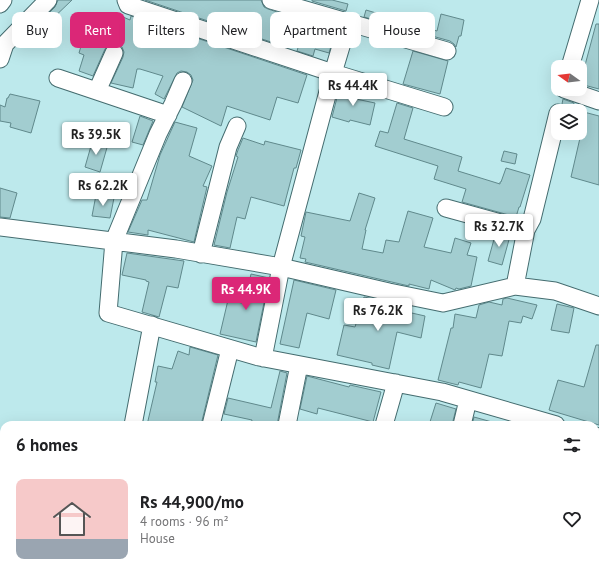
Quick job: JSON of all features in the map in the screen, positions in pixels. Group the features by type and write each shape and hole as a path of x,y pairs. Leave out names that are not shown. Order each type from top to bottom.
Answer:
{"street":[{"path":"0,4 3,0"},
{"path":"0,60 5,44 48,0"},
{"path":"126,0 128,5 333,73 444,107"},
{"path":"271,0 313,12"},
{"path":"572,60 590,0"},
{"path":"361,26 447,51"},
{"path":"263,358 281,267 340,48"},
{"path":"96,91 114,53"},
{"path":"58,78 168,115"},
{"path":"183,81 158,134 114,241 108,313 263,358 442,392 542,421"},
{"path":"584,96 599,101"},
{"path":"201,254 228,147 237,126"},
{"path":"515,286 526,230 532,219 551,140"},
{"path":"446,208 526,230"},
{"path":"0,227 176,249 281,267 442,303 515,286 554,291 599,306"},
{"path":"134,421 152,326"},
{"path":"212,421 230,348"},
{"path":"288,421 299,365"},
{"path":"385,421 396,383"},
{"path":"463,421 468,400"}],"building":[{"path":"58,0 72,0 59,12 50,12 55,7"},
{"path":"145,0 261,0 264,7 277,12 270,12 270,42 262,39 262,12 207,12 207,21 199,18 199,12 181,12"},
{"path":"312,0 332,0 348,4 346,11"},
{"path":"366,10 373,12 369,12 369,18 364,17"},
{"path":"441,14 464,20 461,36 459,36 456,47 450,41 435,37 435,30 437,31"},
{"path":"131,16 133,17 133,48 199,48 199,39 207,41 207,48 226,48 307,75 298,103 277,97 270,120 227,106 221,126 182,107 193,80 191,75 187,72 181,71 177,73 164,99 155,94 163,76 140,69 137,69 133,88 111,83 124,52 122,48 125,48 125,18 130,20"},
{"path":"596,24 599,24 599,89 587,86 586,60"},
{"path":"80,48 106,48 93,76 79,71 84,55 79,53"},
{"path":"298,48 330,48 329,53 315,49 313,56 297,51"},
{"path":"413,51 448,61 440,94 403,84"},
{"path":"340,86 358,91 356,99 375,103 370,125 350,120 349,122 332,117"},
{"path":"10,94 40,101 31,133 10,127 11,123 0,121 0,105 5,107 7,98"},
{"path":"563,99 574,103 574,104 562,104"},
{"path":"397,103 413,108 404,139 462,157 458,171 500,184 506,168 530,175 516,217 462,202 466,189 434,179 438,166 375,146 380,131 388,133"},
{"path":"587,113 599,116 599,185 571,177 580,140 587,140"},
{"path":"140,116 153,121 143,145 132,142"},
{"path":"175,122 197,128 189,156 212,166 203,186 207,187 194,242 148,230 148,235 128,232 142,200 147,200 160,155"},
{"path":"243,138 264,145 265,141 301,150 296,168 294,168 284,206 251,197 245,219 237,217 230,248 214,245 227,192 238,157 236,156"},
{"path":"93,139 108,144 100,172 85,167"},
{"path":"504,151 517,154 515,164 501,161"},
{"path":"0,188 17,193 10,218 0,217"},
{"path":"359,193 375,198 365,230 362,249 383,253 386,240 399,242 408,211 433,218 424,247 451,253 455,238 471,243 467,255 477,257 471,286 459,289 456,288 455,290 431,280 429,289 409,284 409,286 305,262 306,259 300,258 305,237 301,236 306,212 350,221"},
{"path":"96,195 114,198 110,218 92,216"},
{"path":"496,232 510,236 502,265 488,261"},
{"path":"127,253 184,261 178,288 167,286 159,317 142,312 149,282 122,275"},
{"path":"251,274 269,278 256,342 220,334 228,300 242,303"},
{"path":"294,280 336,290 329,319 307,313 299,348 280,344"},
{"path":"364,297 404,305 403,311 425,316 421,338 397,332 389,369 372,365 372,363 337,355 344,325 355,327"},
{"path":"507,298 537,305 532,319 523,316 521,323 509,321 502,356 489,354 481,388 459,382 458,385 438,380 451,328 453,328 455,314 476,318 479,305 489,302 502,305 503,299"},
{"path":"557,304 574,308 569,333 551,330"},
{"path":"596,345 599,345 599,421 586,421 549,410 558,380 584,387"},
{"path":"190,347 218,355 202,421 148,421 157,382 155,382 158,366 172,369 178,351 189,355"},
{"path":"280,371 287,373 278,421 252,421 224,414 228,398 271,408"},
{"path":"307,376 349,387 350,385 381,392 373,421 318,408 317,414 300,409"},
{"path":"436,403 456,409 453,421 430,421"},
{"path":"474,417 488,421 473,421"}]}
